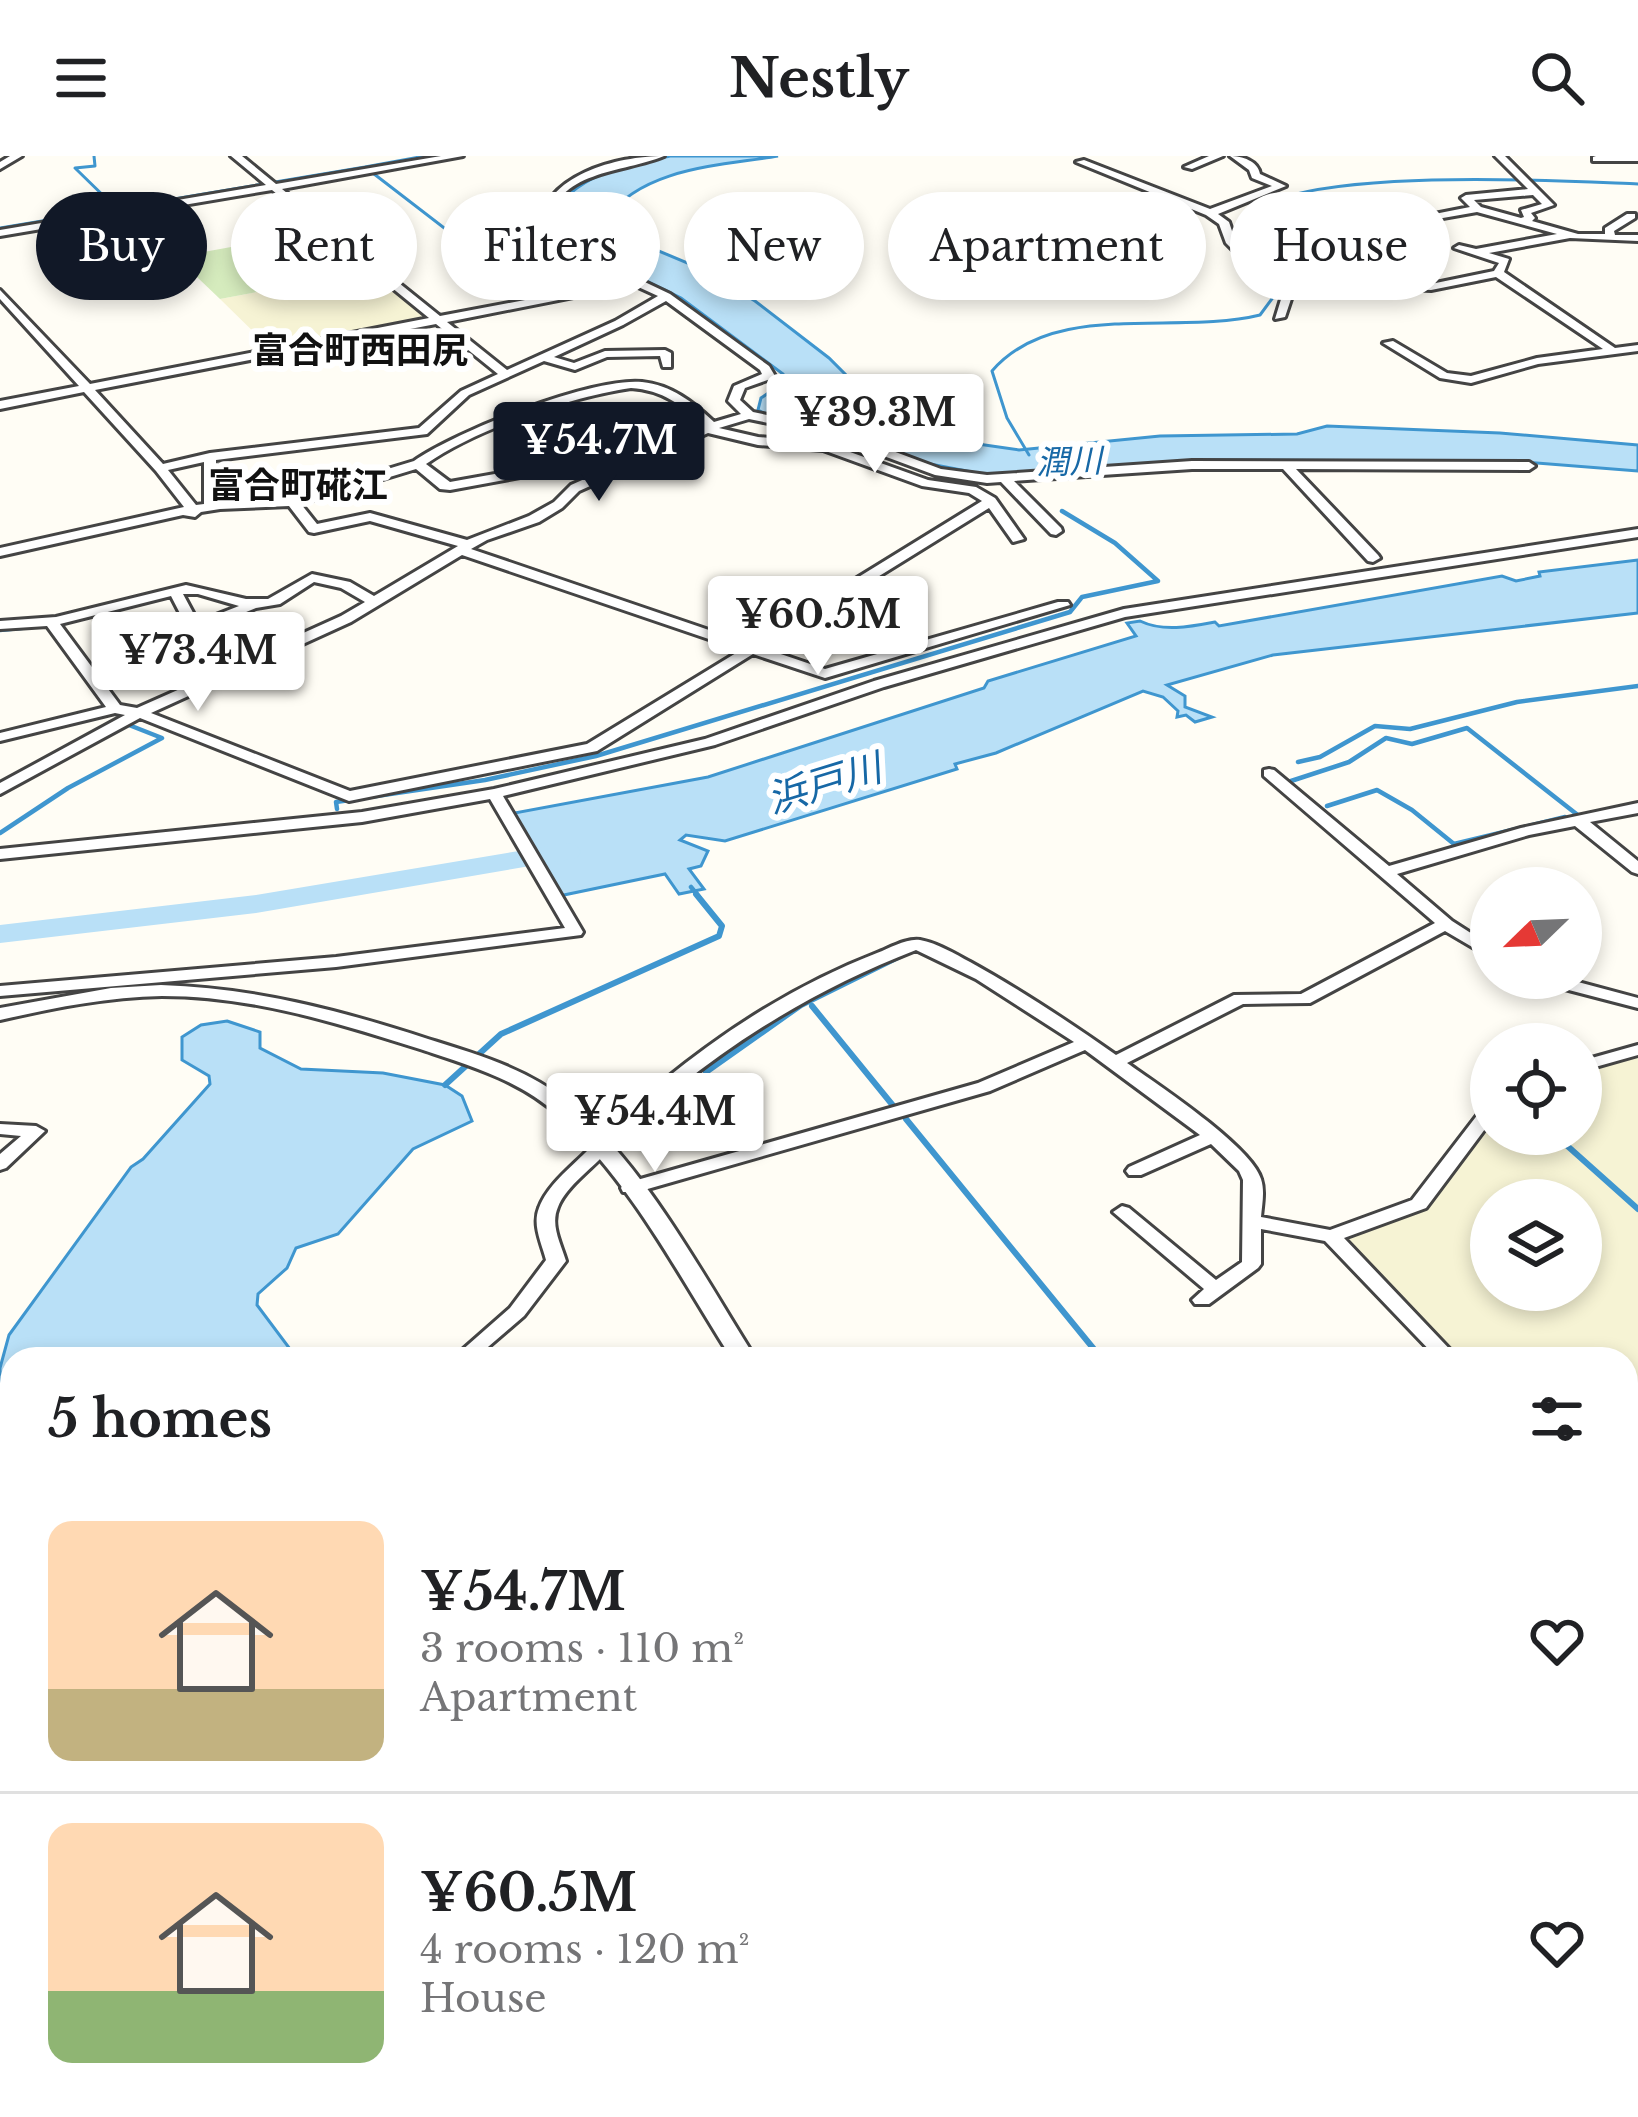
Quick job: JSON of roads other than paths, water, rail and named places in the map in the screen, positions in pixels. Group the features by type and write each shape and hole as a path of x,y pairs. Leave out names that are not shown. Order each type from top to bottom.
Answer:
{"street":[{"path":"1,163 17,156"},
{"path":"236,156 506,375"},
{"path":"0,233 458,156"},
{"path":"602,156 620,166"},
{"path":"561,192 620,166 659,156"},
{"path":"1103,156 1082,161 1210,213 1224,222 1230,241"},
{"path":"1189,166 1219,156"},
{"path":"1210,213 1281,186 1255,176 1255,169 1235,156"},
{"path":"1500,156 1548,207 1527,212 1530,218 1521,222"},
{"path":"1596,159 1638,158"},
{"path":"1530,186 1466,198 1478,209 1570,235 1638,238"},
{"path":"1450,214 1478,209"},
{"path":"1611,238 1609,230 1631,216"},
{"path":"1478,252 1570,235"},
{"path":"1450,285 1498,273 1505,261 1459,248"},
{"path":"1498,273 1613,351"},
{"path":"0,293 160,468 194,513"},
{"path":"660,293 765,368 769,376 740,386 734,400 746,416"},
{"path":"160,468 209,457 423,431 465,393 546,358 665,296"},
{"path":"0,405 542,300"},
{"path":"1279,317 1284,300"},
{"path":"1389,343 1444,376 1471,380 1537,361 1638,348"},
{"path":"546,358 575,367 604,354 665,353 667,365"},
{"path":"615,370 633,385 682,398 713,427 773,443 825,447 926,483 972,490 991,501 1018,539"},
{"path":"0,552 211,507 292,502 418,464 506,420 633,385"},
{"path":"0,789 140,713 297,643 466,548 534,519 558,506 575,488 746,416 830,433 939,472 1006,480 1192,465 1529,466"},
{"path":"418,464 444,486 564,464 645,439 682,442"},
{"path":"209,457 211,507"},
{"path":"1286,465 1372,558"},
{"path":"1006,480 1056,531"},
{"path":"0,737 115,709 140,713 349,796 592,748 991,501"},
{"path":"292,502 314,529 370,517 825,674 1063,605"},
{"path":"0,854 362,817 494,794 691,748 900,677 1124,613 1638,533"},
{"path":"0,626 51,621 188,587 214,597 269,603 312,578 345,585 375,602"},
{"path":"175,591 208,653 235,668"},
{"path":"194,628 257,603"},
{"path":"51,621 115,709"},
{"path":"1269,773 1470,939"},
{"path":"0,991 290,967 575,932 494,794"},
{"path":"1386,872 1576,819 1638,808"},
{"path":"1576,819 1638,869"},
{"path":"1114,1063 1240,999 1304,999 1446,924"},
{"path":"475,1347 541,1286 556,1261 544,1225 549,1204 601,1147 710,1057 786,1006 916,944 958,959 1214,1136 1249,1170 1255,1184 1251,1264 1208,1294 1122,1212"},
{"path":"0,1014 97,994 217,990 305,1006 494,1068 549,1098 601,1147 736,1347"},
{"path":"1602,993 1638,1003"},
{"path":"630,1188 984,1088 1083,1044"},
{"path":"1602,1060 1638,1050"},
{"path":"0,1164 36,1132 1,1130"},
{"path":"1135,1171 1214,1136"},
{"path":"1252,1221 1331,1236 1426,1198 1470,1138"},
{"path":"1331,1236 1437,1347"}],"water":[{"path":"670,156 778,156 684,172 635,192 573,192 603,174"},
{"name":"潤川","path":"660,252 684,262 684,300 753,300 829,358 874,403 957,441 1019,450 1160,436 1297,434 1327,426 1500,433 1638,445 1638,471 1510,461 1197,460 1025,476 982,474 925,463 811,416 783,423 758,410 761,398 783,383 783,374 681,298 660,288"},
{"path":"1638,560 1638,613 1273,655 1167,685 1185,696 1185,707 1212,717 1195,722 1186,715 1177,717 1178,711 1163,697 1143,691 996,753 955,764 957,769 725,841 686,835 680,840 708,851 701,866 689,869 704,889 679,894 665,874 559,896 509,814 708,777 1136,636 1127,623 1176,628 1215,622 1219,626 1502,576 1516,581 1540,576 1539,572"},
{"path":"227,1021 260,1032 260,1048 301,1069 383,1073 445,1085 462,1096 472,1121 413,1149 338,1234 296,1248 287,1268 258,1294 257,1305 288,1347 6,1347 9,1335 131,1167 210,1084 209,1076 182,1060 182,1037 201,1025"}],"waterway":[{"path":"94,156 95,166 75,168 100,192"},
{"path":"365,167 425,156"},
{"path":"0,228 365,167"},
{"path":"365,167 539,301"},
{"name":"潤川","path":"1029,455 1007,418 992,371 1018,349 1082,327 1260,315 1274,296 1279,278 1236,233 1254,210 1295,194 1419,180 1638,184"},
{"path":"337,809 336,802 485,780 596,756 1070,612 1082,597 1158,581 1115,543 1062,511"},
{"path":"0,630 41,626"},
{"path":"1298,762 1320,757 1375,726 1410,729 1517,702 1638,686"},
{"path":"0,833 68,788 162,738 129,725"},
{"path":"1291,781 1349,762 1386,738 1412,744 1467,728 1579,816"},
{"path":"1327,806 1377,790 1412,810 1454,844 1565,817"},
{"name":"浜戸川","path":"0,934 256,904 567,852"},
{"path":"691,887 699,897"},
{"path":"445,1085 501,1034 719,936 722,926 696,894"},
{"path":"706,1072 801,1005 904,954"},
{"path":"812,1006 895,1108"},
{"path":"906,1119 1092,1347"},
{"path":"1578,1155 1638,1209"}],"district":[{"name":"富合町西田尻","path":"360,350"},
{"name":"富合町硴江","path":"298,485"}]}
